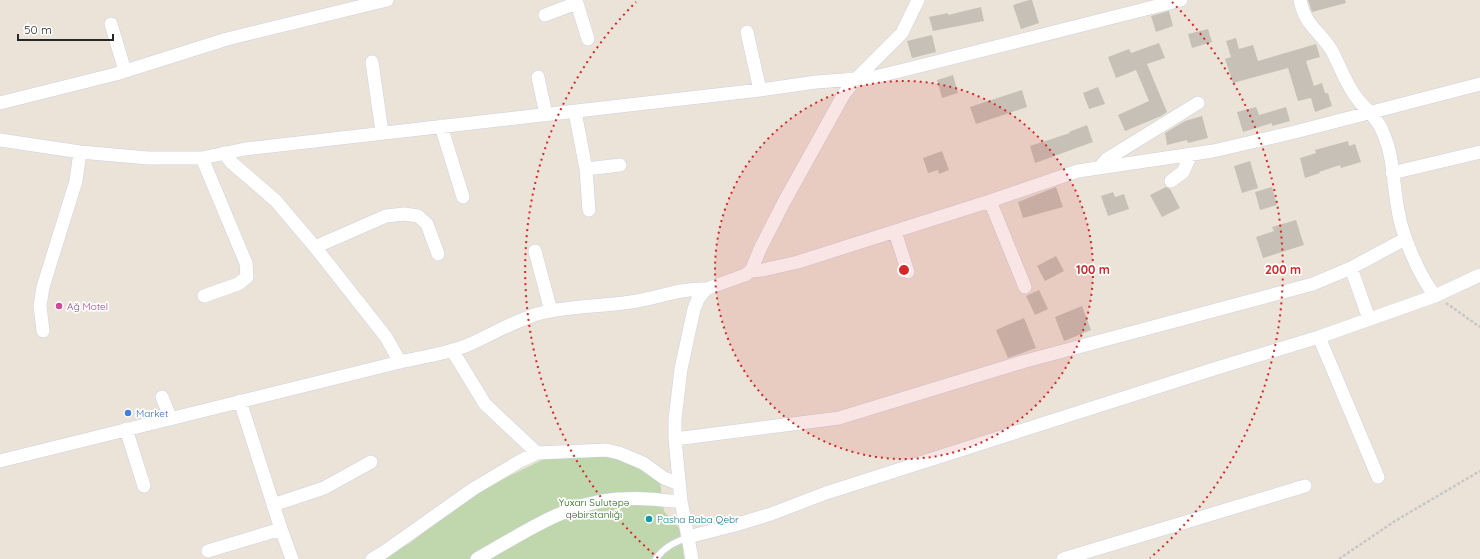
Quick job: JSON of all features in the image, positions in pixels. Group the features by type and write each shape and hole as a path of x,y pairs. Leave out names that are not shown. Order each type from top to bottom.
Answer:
{"street":[{"path":"0,103 116,74 228,39 387,0"},
{"path":"0,461 452,350 468,345 516,321 551,311 580,306 615,305 688,290 706,289 745,276 751,271 760,249 784,202 833,112 855,80 902,32 918,0"},
{"path":"0,133 0,140 80,152 126,157 202,158 245,149 382,132 576,112 816,82 855,80 891,74 1181,0"},
{"path":"1300,0 1309,24 1326,42 1344,79 1360,102 1370,111 1384,135 1389,150 1398,212 1405,240 1428,287 1435,296"},
{"path":"545,15 576,2 588,39"},
{"path":"111,24 125,71"},
{"path":"747,32 760,90"},
{"path":"372,62 382,132"},
{"path":"538,77 546,115"},
{"path":"751,271 763,270 798,262 895,232 1078,171 1213,151 1287,134 1370,111 1480,84"},
{"path":"1099,168 1107,159 1198,103"},
{"path":"576,112 586,169 588,210"},
{"path":"441,126 463,197"},
{"path":"43,331 40,306 43,287 76,181 80,152"},
{"path":"1392,173 1480,152"},
{"path":"224,153 276,201 315,247 386,337 400,362"},
{"path":"1171,181 1183,172 1191,154"},
{"path":"202,158 246,263 246,277 238,284 204,296"},
{"path":"586,169 620,165"},
{"path":"990,201 1024,287"},
{"path":"315,247 386,216 404,214 418,216 427,224 438,254"},
{"path":"895,232 908,272"},
{"path":"675,439 840,418 1022,362 1314,284 1351,268 1405,240"},
{"path":"535,251 551,311"},
{"path":"1351,268 1369,319"},
{"path":"688,537 764,516 826,493 1210,370 1319,337 1435,296 1480,275"},
{"path":"692,559 681,501 675,439 678,394 686,343 694,308 698,299 706,289"},
{"path":"1319,337 1378,477"},
{"path":"452,350 485,404 537,453"},
{"path":"162,397 171,419"},
{"path":"240,401 280,529 292,559"},
{"path":"126,429 144,486"},
{"path":"372,559 473,489 520,460 537,453 606,450 619,453 643,463 664,478 679,484"},
{"path":"273,505 324,488 371,462"},
{"path":"1063,559 1305,486"},
{"path":"477,559 557,515 574,508 616,499 646,498 672,502 681,501"},
{"path":"208,551 280,529"}],"lane":[{"path":"656,559 662,550 673,543 688,537"}],"path":[{"path":"1435,296 1480,327"},
{"path":"1339,559 1395,521 1480,471"}],"green space":[{"name":"Yuxarı Sulutəpə qəbirstanlığı","path":"603,455 634,464 660,482 664,511 681,530 684,559 379,559 410,543 475,493 544,459"}],"building":[{"path":"1032,0 1039,23 1021,29 1013,5"},
{"path":"1308,0 1345,0 1346,3 1312,12"},
{"path":"981,7 984,21 933,31 929,17 948,13 948,15"},
{"path":"1169,11 1173,26 1156,32 1151,16"},
{"path":"1208,29 1212,42 1192,48 1188,34"},
{"path":"932,35 936,52 912,58 907,41"},
{"path":"1236,38 1239,49 1253,45 1258,61 1316,44 1320,57 1306,61 1314,86 1322,83 1325,93 1328,93 1332,106 1315,112 1311,98 1298,101 1288,68 1233,83 1225,59 1231,57 1226,41"},
{"path":"1159,43 1165,58 1147,64 1167,112 1125,131 1118,115 1149,101 1136,70 1116,78 1108,57 1129,49 1131,53"},
{"path":"953,75 958,93 942,98 937,80"},
{"path":"1098,87 1105,104 1089,109 1083,93"},
{"path":"1022,90 1027,107 976,124 970,107"},
{"path":"1256,107 1259,115 1286,107 1290,121 1272,126 1272,123 1243,132 1237,112"},
{"path":"1202,116 1208,138 1188,143 1187,140 1167,145 1165,133 1185,121"},
{"path":"1087,125 1093,142 1035,163 1030,146 1070,133 1069,132"},
{"path":"1348,141 1349,146 1355,144 1361,162 1341,168 1340,165 1305,178 1300,158 1316,153 1315,150"},
{"path":"942,151 949,170 939,174 938,170 928,173 923,158"},
{"path":"1250,161 1258,188 1242,193 1234,166"},
{"path":"1056,187 1063,207 1023,218 1018,202"},
{"path":"1166,187 1170,189 1180,208 1162,217 1150,195"},
{"path":"1272,187 1277,205 1260,210 1255,192"},
{"path":"1113,192 1115,197 1124,194 1129,209 1108,216 1101,196"},
{"path":"1296,220 1304,245 1263,258 1256,237 1274,231 1272,227"},
{"path":"1056,256 1064,271 1045,281 1037,266"},
{"path":"1039,290 1048,309 1035,315 1026,296"},
{"path":"1082,306 1091,330 1064,341 1055,317"},
{"path":"1024,318 1036,348 1008,358 996,330"}],"place":[{"name":"Ağ Motel","path":"59,306"},
{"name":"Market","path":"128,413"},
{"name":"Pasha Baba Qebr","path":"649,519"}]}
